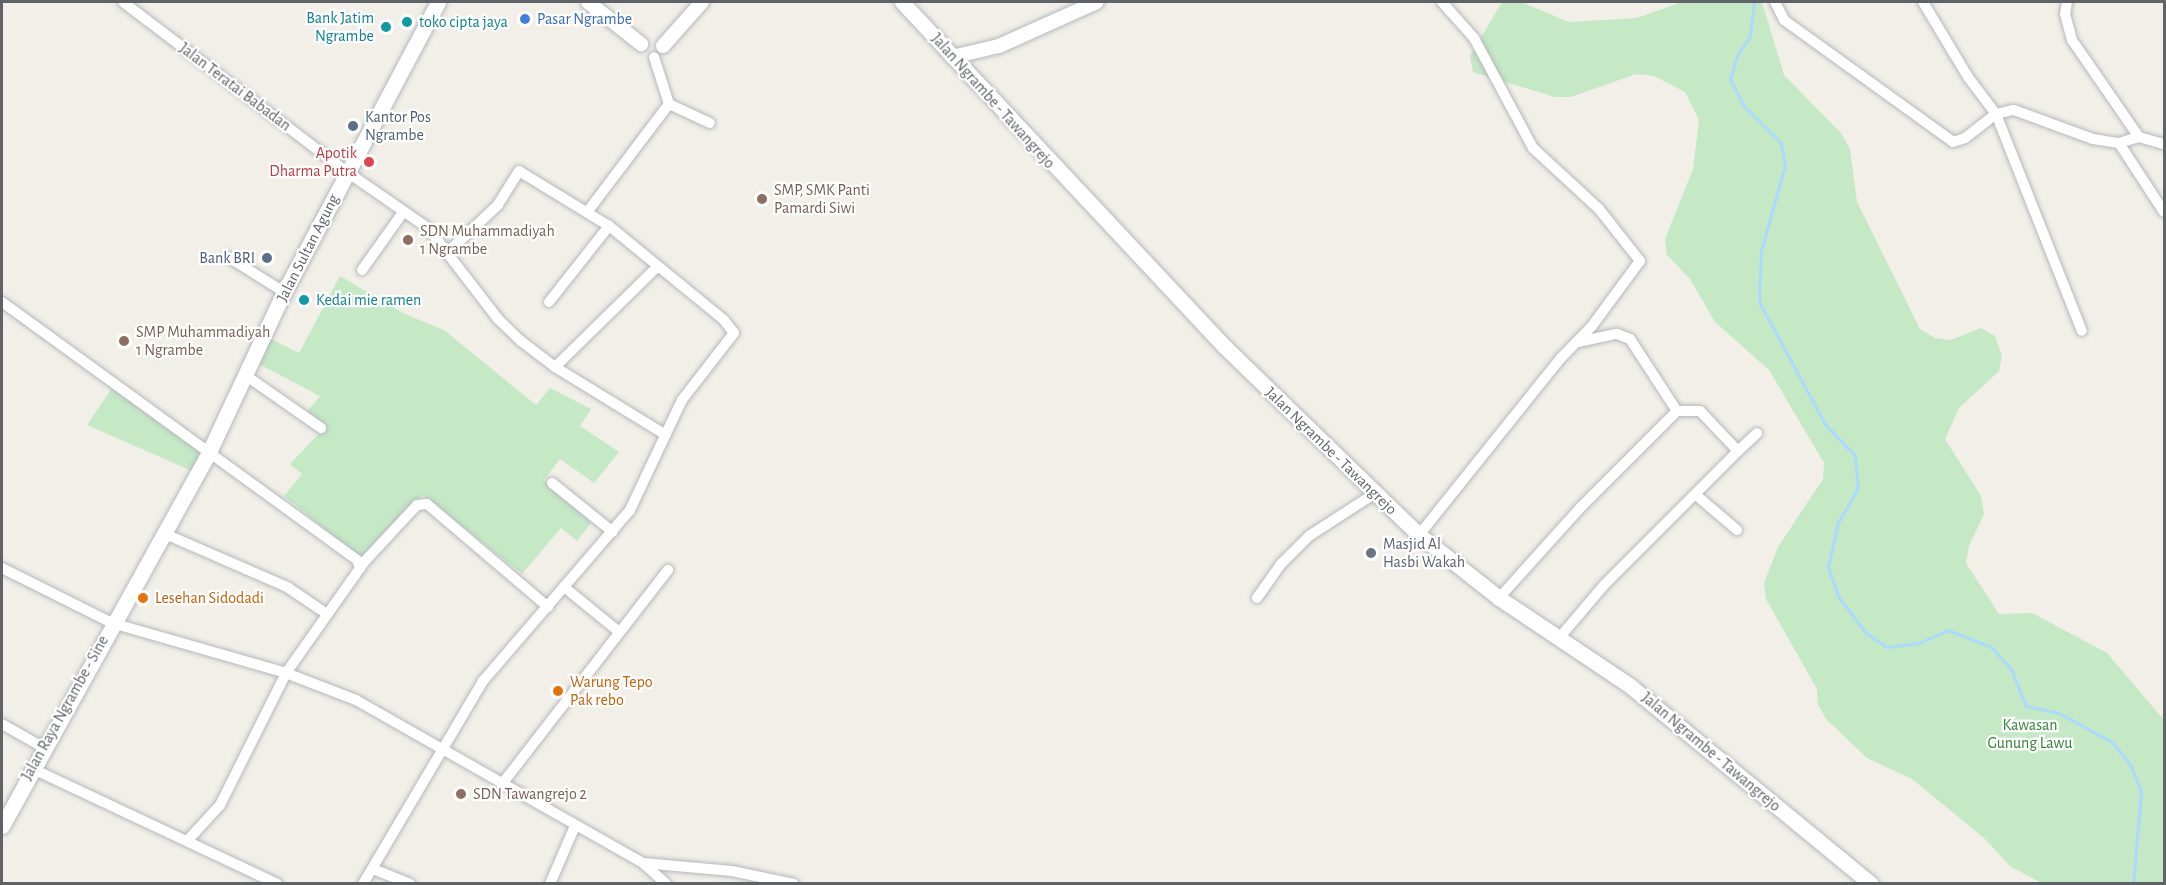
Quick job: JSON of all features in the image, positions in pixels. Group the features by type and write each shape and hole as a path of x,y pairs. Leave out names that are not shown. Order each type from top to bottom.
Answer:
{"main road":[{"name":"Jalan Sultan Agung","path":"112,623 209,452 284,292 438,2"},
{"name":"Jalan Ngrambe - Tawangrejo","path":"902,2 1225,347 1374,494 1419,535 1499,598 1629,685 1871,884"},
{"name":"Jalan Raya Ngrambe - Sine","path":"2,826 112,623"}],"street":[{"name":"Jalan Teratai Babadan","path":"123,2 347,172 428,228 449,251 498,319 555,367 666,435"},
{"path":"588,2 654,57 669,104 710,123"},
{"path":"654,57 702,2"},
{"path":"952,57 999,46 1097,2"},
{"path":"1419,535 1637,268 1638,254 1599,209 1533,148 1474,38 1442,2"},
{"path":"1775,2 1784,20 1946,139 1959,141 1996,114 2014,110 2093,139 2119,143 2139,137 2164,144"},
{"path":"1923,2 1968,77 1996,114 2082,330"},
{"path":"2067,2 2065,14 2072,40 2139,137"},
{"path":"588,211 669,104"},
{"path":"2119,143 2164,212"},
{"path":"363,884 483,681 613,532 644,488 682,400 734,333 724,320 609,226 588,211 519,171 498,205 449,251"},
{"path":"363,270 404,211"},
{"path":"549,302 609,226"},
{"path":"228,257 284,292"},
{"path":"555,367 658,266"},
{"path":"2,302 357,560 360,568"},
{"path":"1578,342 1617,334 1630,339 1677,411"},
{"path":"245,375 321,428"},
{"path":"1499,598 1580,507 1677,411 1700,411 1738,451"},
{"path":"1559,638 1605,584 1757,433"},
{"path":"552,483 613,532"},
{"path":"1257,598 1281,564 1309,536 1374,494"},
{"path":"1696,495 1737,530"},
{"path":"187,841 220,806 286,673 360,568 417,505 427,504 548,607"},
{"path":"163,533 287,587 327,615"},
{"path":"2,568 112,623 286,673 356,700 574,826 643,863 666,884"},
{"path":"502,784 618,631 668,570"},
{"path":"564,587 618,631"},
{"path":"2,724 44,748"},
{"path":"32,768 277,884"},
{"path":"550,884 574,826"},
{"path":"643,863 732,871 794,884"},
{"path":"373,869 410,884"}],"green space":[{"name":"Kawasan Gunung Lawu","path":"1502,2 1521,2 1569,22 1637,18 1682,2 1762,2 1784,75 1841,133 1850,149 1857,202 1920,329 1935,338 1951,340 1981,328 1995,336 2002,355 1999,371 1959,408 1945,439 1981,496 1984,514 1969,546 1966,563 1999,614 2032,613 2107,653 2164,720 2164,883 2042,883 2011,867 1984,838 1912,779 1867,758 1826,719 1818,705 1817,689 1766,599 1764,583 1778,547 1823,479 1824,463 1769,370 1715,322 1690,279 1667,255 1665,239 1693,169 1699,120 1685,92 1654,76 1636,74 1571,97 1555,97 1473,72 1470,56"},
{"path":"340,276 405,314 444,330 536,405 550,388 591,409 580,426 619,452 594,483 560,459 544,480 591,523 577,541 561,528 522,574 423,495 362,559 284,496 302,474 290,464 327,425 307,412 320,396 257,363 269,338 299,353"},
{"path":"112,388 203,451 192,471 87,425"}],"waterway":[{"path":"1754,2 1750,36 1737,56 1730,79 1743,105 1781,143 1785,165 1761,251 1759,302 1825,424 1855,456 1858,488 1838,522 1828,567 1838,596 1866,633 1887,647 1919,643 1948,630 1991,647 2011,669 2026,706 2059,713 2112,742 2130,764 2141,791 2133,884"}],"place":[{"name":"Pasar Ngrambe","path":"525,19"},
{"name":"toko cipta jaya","path":"407,22"},
{"name":"Bank Jatim Ngrambe","path":"386,27"},
{"name":"Kantor Pos Ngrambe","path":"353,126"},
{"name":"Apotik Dharma Putra","path":"369,162"},
{"name":"SMP, SMK Panti Pamardi Siwi","path":"762,199"},
{"name":"SDN Muhammadiyah 1 Ngrambe","path":"408,240"},
{"name":"Bank BRI","path":"267,258"},
{"name":"Kedai mie ramen","path":"304,300"},
{"name":"SMP Muhammadiyah 1 Ngrambe","path":"124,341"},
{"name":"Masjid Al Hasbi Wakah","path":"1371,553"},
{"name":"Lesehan Sidodadi","path":"143,598"},
{"name":"Warung Tepo Pak rebo","path":"558,691"},
{"name":"SDN Tawangrejo 2","path":"461,794"}]}
